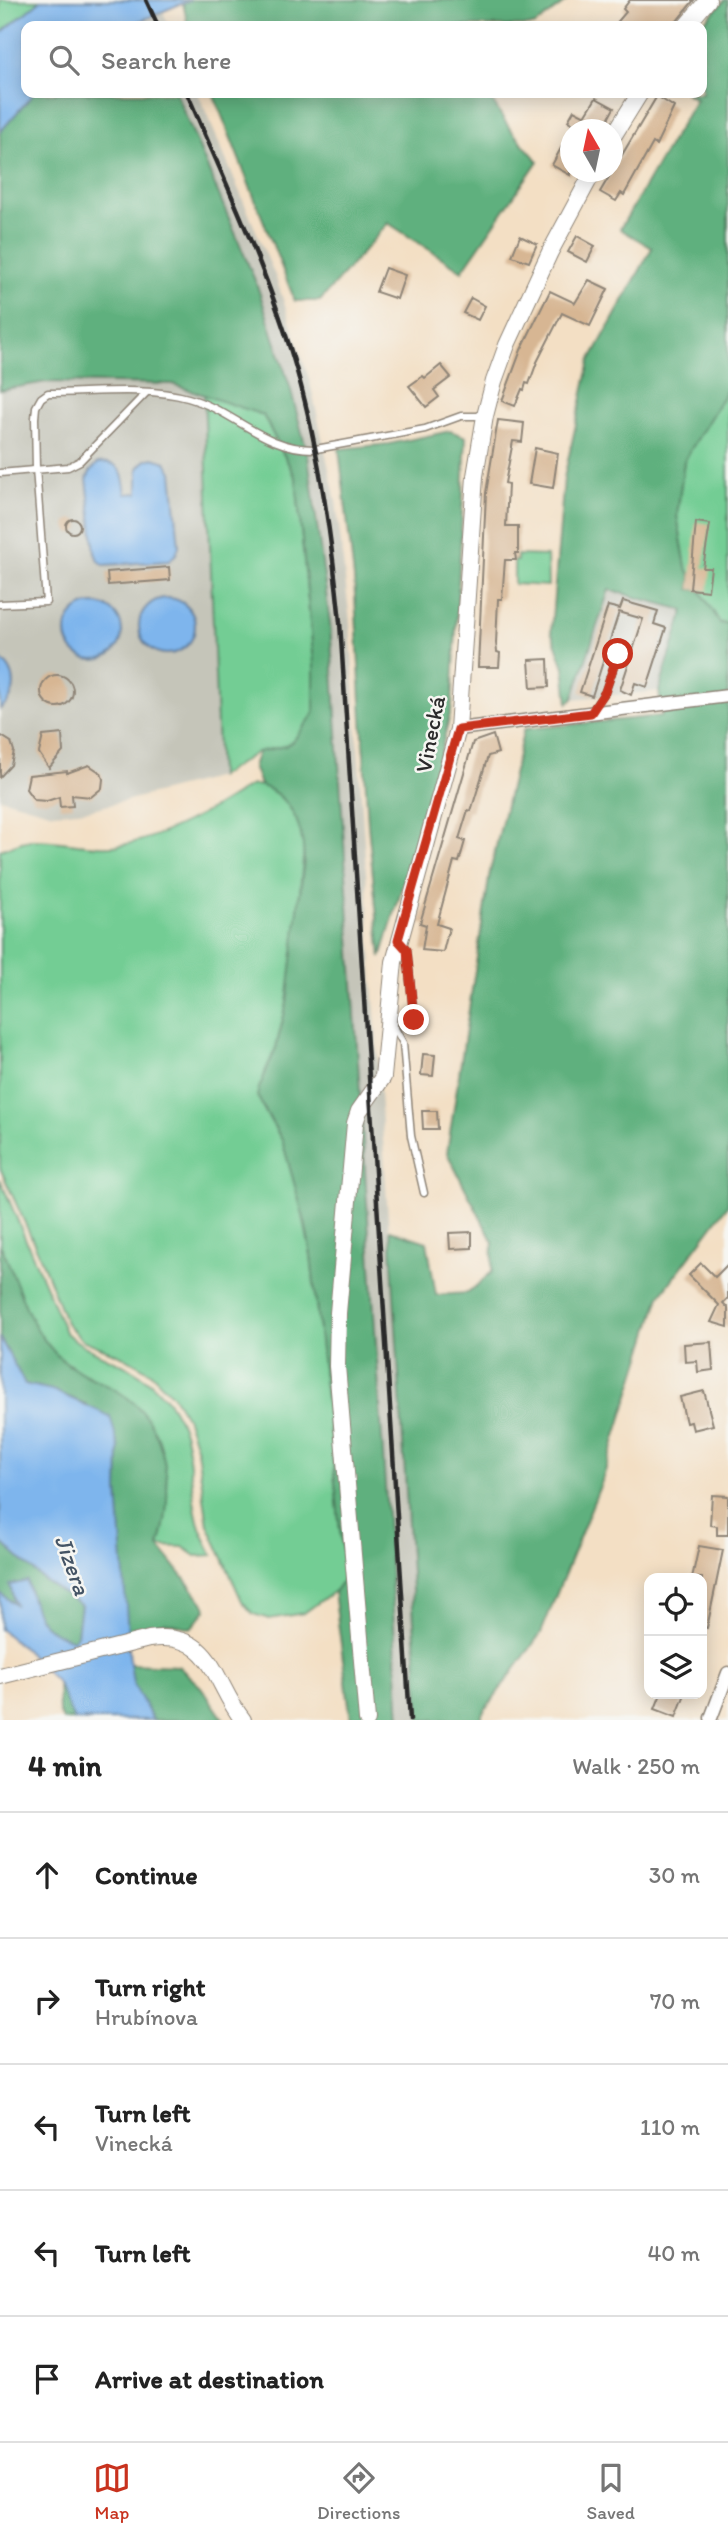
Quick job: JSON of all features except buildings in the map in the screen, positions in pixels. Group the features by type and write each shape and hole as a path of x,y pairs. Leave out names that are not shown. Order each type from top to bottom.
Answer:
{"street":[{"path":"690,21 708,0"},
{"path":"623,120 637,98"},
{"name":"Vinecká","path":"367,1720 337,1366 338,1313 354,1132 359,1111 383,1077 398,940 458,729 475,475 485,416 507,345 588,182"},
{"path":"458,729 728,696"},
{"path":"2,1676 156,1638 180,1641 206,1657 243,1720"},
{"path":"711,1718 728,1674"}],"lane":[{"path":"0,604 46,602 35,418 36,407 48,393 146,393 188,398 215,409 274,443 298,449 316,449 425,429 461,416 485,416"},
{"path":"0,473 68,467 80,461 146,393"},
{"path":"591,713 605,692 618,654"},
{"path":"398,940 407,950 414,1020"},
{"path":"388,1015 403,1043 411,1136 424,1193"}],"shaded area":[{"path":"135,0 158,0 167,21 145,21"},
{"path":"178,98 200,98 276,278 310,382 336,501 350,621 420,1720 400,1720 330,623 316,505 276,341 239,241"},
{"path":"46,382 172,384 204,394 219,777 89,810 53,813 0,798 0,390"},
{"path":"610,590 684,610 659,691 573,699"}],"green space":[{"path":"0,0 41,0 0,34"},
{"path":"190,0 568,0 541,21 187,21 183,3"},
{"path":"728,0 728,388 684,461 677,516 686,567 691,576 690,589 700,590 720,623 728,624 728,1205 660,1296 602,1481 541,1633 482,1714 482,1720 420,1720 390,1230 427,1242 436,1295 468,1293 492,1272 493,1242 447,1153 490,872 524,729 662,716 659,691 684,610 609,590 573,699 568,703 564,667 551,631 564,478 590,361 652,248 620,229 694,98 707,98 707,21 705,21"},
{"path":"30,98 178,98 257,285 290,387 308,456 330,623 400,1720 351,1720 334,1592 342,1581 344,1568 311,1255 305,1222 282,1140 257,1096 276,1048 287,1003 304,859 294,814 280,797 260,785 253,766 258,752 285,746 293,741 314,714 314,663 296,478 263,415 172,384 46,382 0,390 0,132"},
{"path":"215,98 490,98 510,129 538,161 462,271 388,223 320,301 295,301"},
{"path":"728,388 728,624 720,623 700,591 690,589 691,576 686,567 677,516 684,461"},
{"path":"204,394 263,415 296,478 314,663 314,714 293,741 285,746 257,752 219,777"},
{"path":"450,431 466,437 452,706 433,784 381,958 368,825 354,578 339,449 389,444"},
{"path":"517,555 547,556 548,586 514,584 514,561 517,561"},
{"path":"253,785 274,791 289,806 295,815 304,847 287,1003 276,1048 265,1072 263,1108 282,1140 298,1191 311,1255 344,1568 342,1581 337,1589 304,1613 269,1619 253,1614 242,1601 208,1525 197,1450 186,1417 173,1396 150,1372 124,1357 82,1340 66,1323 0,1168 0,850 31,840 91,846 127,844 180,825"},
{"path":"0,1179 65,1332 145,1378 169,1403 178,1418 185,1434 198,1521 213,1555 196,1556 183,1547 159,1546 166,1497 164,1460 158,1437 106,1385 57,1356 33,1326 0,1244"},
{"path":"0,1244 29,1315 55,1353 77,1370 119,1392 136,1405 149,1421 158,1440 167,1482 167,1504 159,1546 205,1605 206,1610 191,1628 164,1622 127,1633 118,1491 119,1448 86,1404 52,1390 25,1384 0,1338"},
{"path":"0,1541 45,1581 81,1604 77,1635 73,1641 52,1631 40,1619 27,1582 16,1606 0,1593"},
{"path":"130,1664 178,1666 201,1687 224,1720 153,1720 133,1683"},
{"path":"58,1683 74,1720 63,1720 59,1713"}],"water":[{"path":"41,0 190,0 140,21 21,21 21,98 30,98 0,132 0,34"},
{"path":"153,458 166,462 172,472 179,546 176,554 169,561 104,565 95,553 87,478 98,463 106,462 120,470 126,494 138,493 138,468 146,460"},
{"path":"167,598 178,600 187,606 193,615 193,637 187,646 178,652 167,654 156,652 147,646 141,637 139,626 141,615 147,606 156,600"},
{"path":"94,604 105,606 114,612 120,621 120,643 114,652 105,658 94,660 83,658 74,652 68,643 66,632 68,621 74,612 83,606"},
{"path":"0,659 10,670 14,684 11,697 0,709"},
{"name":"Jizera","path":"0,1338 25,1384 52,1390 110,1416 119,1448 118,1491 130,1664 133,1683 153,1720 74,1720 58,1683 0,1629 0,1593 15,1604 10,1585 27,1581 40,1619 52,1630 73,1640 77,1635 81,1605 45,1581 0,1541"}],"railway":[{"path":"146,0 156,21"},
{"path":"189,98 249,237 290,348 314,444 329,532 340,622 410,1720"}],"route":[{"path":"414,1020 407,950 398,940 458,729 591,713 605,692 618,654"}]}
